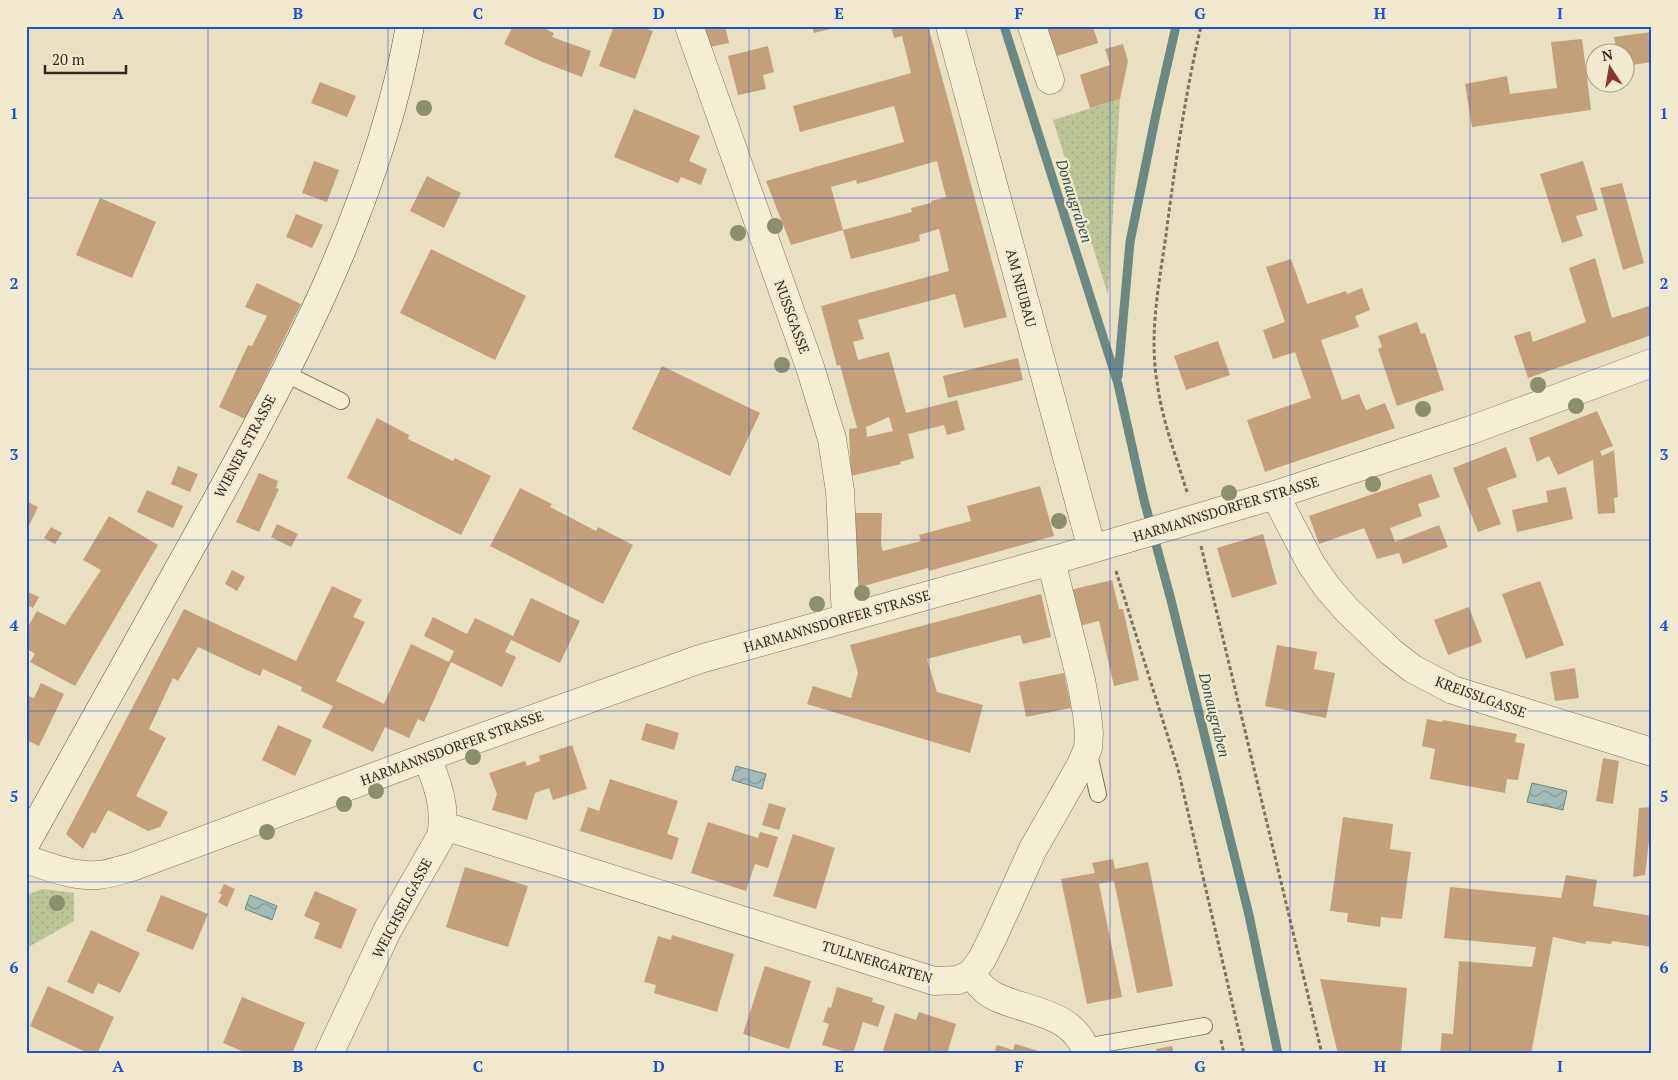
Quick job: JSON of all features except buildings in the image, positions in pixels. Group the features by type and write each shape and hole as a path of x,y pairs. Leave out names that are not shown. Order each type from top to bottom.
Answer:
{"street":[{"name":"WIENER STRASSE","path":"26,843 229,479 284,373 332,274 370,180 396,89 410,26"},
{"name":"NUSSGASSE","path":"689,26 810,367 832,439 840,491 846,618"},
{"name":"AM NEUBAU","path":"950,26 1105,545"},
{"path":"1032,26 1050,80"},
{"name":"HARMANNSDORFER STRASSE","path":"26,859 55,869 80,874 98,875 114,872 700,659 1052,561 1274,495 1471,430 1652,363"},
{"name":"KREISSLGASSE","path":"1274,495 1310,564 1327,587 1347,610 1384,646 1413,669 1453,690 1652,752"},
{"path":"1052,561 1081,680 1089,733 1088,748 1081,765 1033,849 993,938 971,974 983,988 996,997 1052,1016 1066,1025 1077,1035 1086,1050"},
{"name":"WEICHSELGASSE","path":"329,1054 388,929 441,836 443,827 442,806 438,786 426,757"},
{"name":"TULLNERGARTEN","path":"443,827 467,832 934,981 958,980 971,974"}],"lane":[{"path":"284,373 341,401"},
{"path":"1088,748 1098,794"},
{"path":"1086,1050 1204,1026"}],"path":[{"path":"1105,545 1178,769 1244,1054"}],"green space":[{"path":"1120,99 1108,295 1053,120"},
{"path":"43,889 74,893 74,921 27,948 26,895"}],"water":[{"path":"736,766 766,774 762,789 732,780"},
{"path":"1532,783 1567,791 1563,810 1527,802"},
{"path":"250,895 277,906 272,920 245,909"}],"waterway":[{"name":"Donaugraben","path":"1004,26 1118,384 1144,500 1171,600 1249,915 1278,1054"},
{"name":"Donaugraben","path":"1118,376 1130,242 1176,26"}]}
